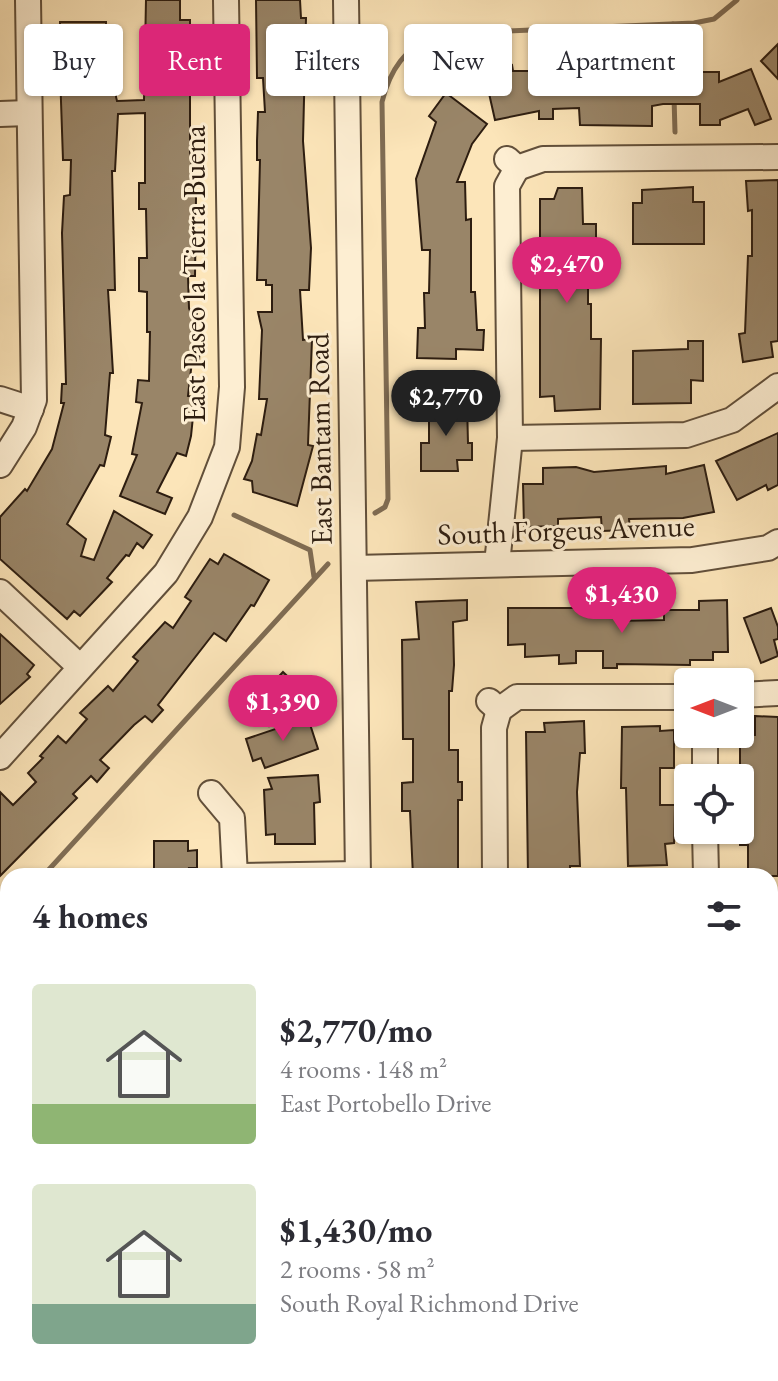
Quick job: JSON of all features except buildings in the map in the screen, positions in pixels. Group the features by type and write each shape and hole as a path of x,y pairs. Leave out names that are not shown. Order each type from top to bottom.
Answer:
{"street":[{"path":"0,465 24,427 34,400 28,0"},
{"name":"East Paseo la Tierra Buena","path":"0,757 166,573 200,517 227,447 232,387 226,0"},
{"name":"East Bantam Road","path":"346,0 358,868"},
{"path":"0,114 28,113"},
{"path":"497,564 510,438 507,186 512,163 543,159 778,157"},
{"path":"510,438 686,435 732,420 778,386"},
{"path":"0,399 31,409"},
{"name":"South Forgeus Avenue","path":"354,568 692,560 775,550"},
{"path":"0,592 80,667"},
{"path":"754,694 778,693"},
{"path":"495,868 494,705 517,697 674,697"},
{"path":"211,793 232,818 236,868"},
{"path":"705,844 706,868"}],"waterway":[{"path":"375,513 385,507 388,499 382,102 389,80 400,61 415,46 435,34 694,23 714,19 737,0"},
{"path":"674,97 675,132"},
{"path":"234,515 310,550 314,577"},
{"path":"50,868 328,564"}]}
